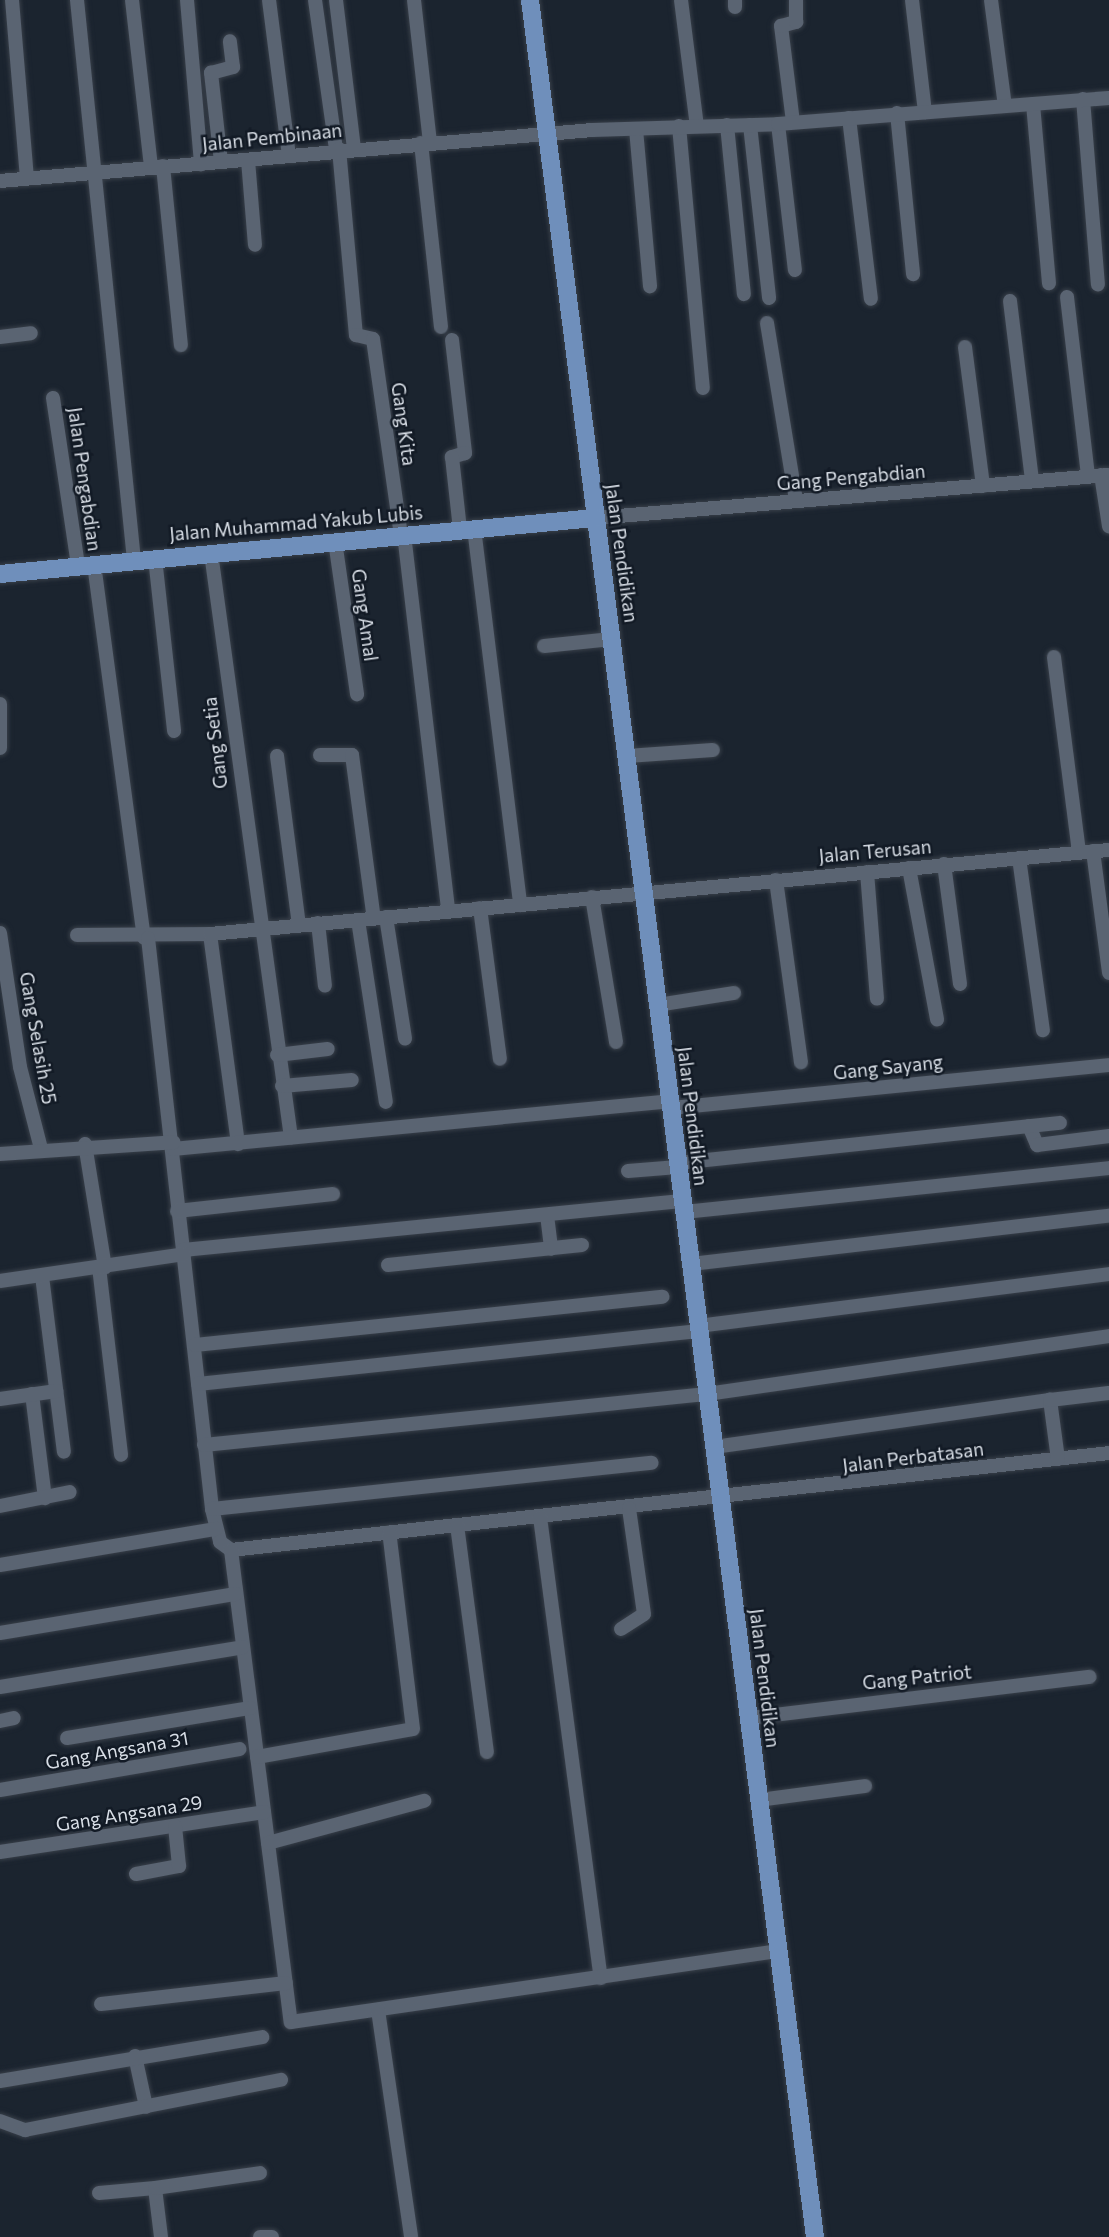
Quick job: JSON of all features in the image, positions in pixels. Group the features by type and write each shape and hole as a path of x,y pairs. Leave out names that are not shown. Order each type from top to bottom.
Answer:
{"main road":[{"name":"Jalan Pendidikan","path":"530,0 815,2237"},
{"name":"Jalan Muhammad Yakub Lubis","path":"0,574 403,534 596,518"}],"street":[{"path":"12,0 27,177"},
{"path":"78,0 134,560"},
{"path":"132,0 181,345"},
{"path":"187,0 201,163"},
{"path":"270,0 289,156"},
{"path":"316,0 343,149"},
{"path":"336,0 343,149"},
{"path":"414,0 441,327"},
{"path":"681,0 697,126"},
{"path":"793,122 781,26 796,22 796,0"},
{"path":"912,0 925,112"},
{"path":"991,0 1005,106"},
{"path":"221,162 211,73 233,67 230,41"},
{"name":"Jalan Pembinaan","path":"0,181 27,177 96,175 343,149 679,126 778,124 1109,98"},
{"path":"1083,99 1098,284"},
{"path":"1033,104 1049,283"},
{"path":"897,113 913,274"},
{"path":"849,118 871,299"},
{"path":"778,124 795,270"},
{"path":"727,125 744,294"},
{"path":"750,125 769,298"},
{"path":"679,126 703,388"},
{"path":"636,129 650,286"},
{"name":"Gang Kita","path":"343,149 356,335 373,339 403,534"},
{"path":"248,160 255,245"},
{"path":"1067,297 1109,526"},
{"path":"1010,301 1032,479"},
{"path":"767,323 790,464 800,499"},
{"path":"0,337 31,333"},
{"path":"452,340 465,453 452,457 467,528 520,905"},
{"path":"965,347 983,485"},
{"name":"Jalan Pengabdian","path":"54,398 86,565 146,938 174,1146 177,1212 216,1529"},
{"name":"Gang Pengabdian","path":"596,518 1032,479 1099,476"},
{"path":"403,534 447,911"},
{"name":"Gang Amal","path":"335,541 357,694"},
{"name":"Gang Setia","path":"211,553 259,929 291,1138"},
{"path":"155,558 174,731"},
{"path":"544,646 612,639"},
{"path":"1054,657 1109,973"},
{"path":"0,704 0,748"},
{"path":"627,756 713,750"},
{"path":"320,755 352,755 380,918 405,1039"},
{"path":"277,756 299,925"},
{"name":"Jalan Terusan","path":"77,935 146,938 211,934 645,891 1109,850"},
{"path":"1019,858 1043,1030"},
{"path":"944,864 960,984"},
{"path":"909,868 937,1019"},
{"path":"867,872 877,999"},
{"path":"776,880 801,1062"},
{"path":"592,897 617,1042"},
{"path":"480,908 500,1059"},
{"path":"358,920 386,1102"},
{"path":"318,923 325,986"},
{"name":"Gang Selasih 25","path":"0,933 4,979 41,1149"},
{"path":"211,934 238,1144"},
{"path":"657,1004 734,993"},
{"path":"277,1055 328,1049"},
{"name":"Gang Sayang","path":"0,1154 85,1144 238,1144 1109,1065"},
{"path":"282,1086 352,1080"},
{"path":"628,1171 1060,1123"},
{"path":"1029,1126 1037,1145 1109,1136"},
{"path":"85,1144 102,1267 121,1455"},
{"path":"0,1281 184,1252 547,1215 683,1207 1109,1168"},
{"path":"177,1212 333,1194"},
{"path":"547,1215 551,1249"},
{"path":"691,1264 1109,1216"},
{"path":"388,1265 582,1245"},
{"path":"198,1384 699,1328 1109,1275"},
{"path":"42,1276 64,1452"},
{"path":"195,1345 663,1297"},
{"path":"204,1446 707,1394 1109,1336"},
{"path":"0,1399 56,1391"},
{"path":"714,1447 1109,1392"},
{"path":"32,1394 45,1498"},
{"path":"1050,1400 1058,1459"},
{"name":"Jalan Perbatasan","path":"232,1550 720,1499 1109,1453"},
{"path":"212,1509 652,1463"},
{"path":"0,1506 70,1492"},
{"path":"621,1629 644,1614 629,1508"},
{"path":"540,1517 601,1978"},
{"path":"457,1525 487,1752"},
{"path":"0,1565 216,1529 232,1550 291,2022 779,1951"},
{"path":"257,1757 413,1729 388,1532"},
{"path":"0,1633 236,1594"},
{"path":"0,1687 243,1647"},
{"name":"Gang Patriot","path":"749,1718 1090,1677"},
{"path":"66,1738 251,1708"},
{"name":"Gang Angsana 31","path":"0,1790 240,1748"},
{"path":"759,1800 865,1786"},
{"path":"268,1843 424,1801"},
{"name":"Gang Angsana 29","path":"0,1852 264,1812"},
{"path":"136,1874 179,1866 175,1826"},
{"path":"101,2004 286,1983"},
{"path":"378,2010 411,2237"},
{"path":"0,2081 135,2056 262,2038"},
{"path":"135,2056 146,2107"},
{"path":"0,2121 25,2130 281,2080"},
{"path":"99,2193 260,2173"},
{"path":"155,2188 161,2237"},
{"path":"260,2237 272,2237"}]}
